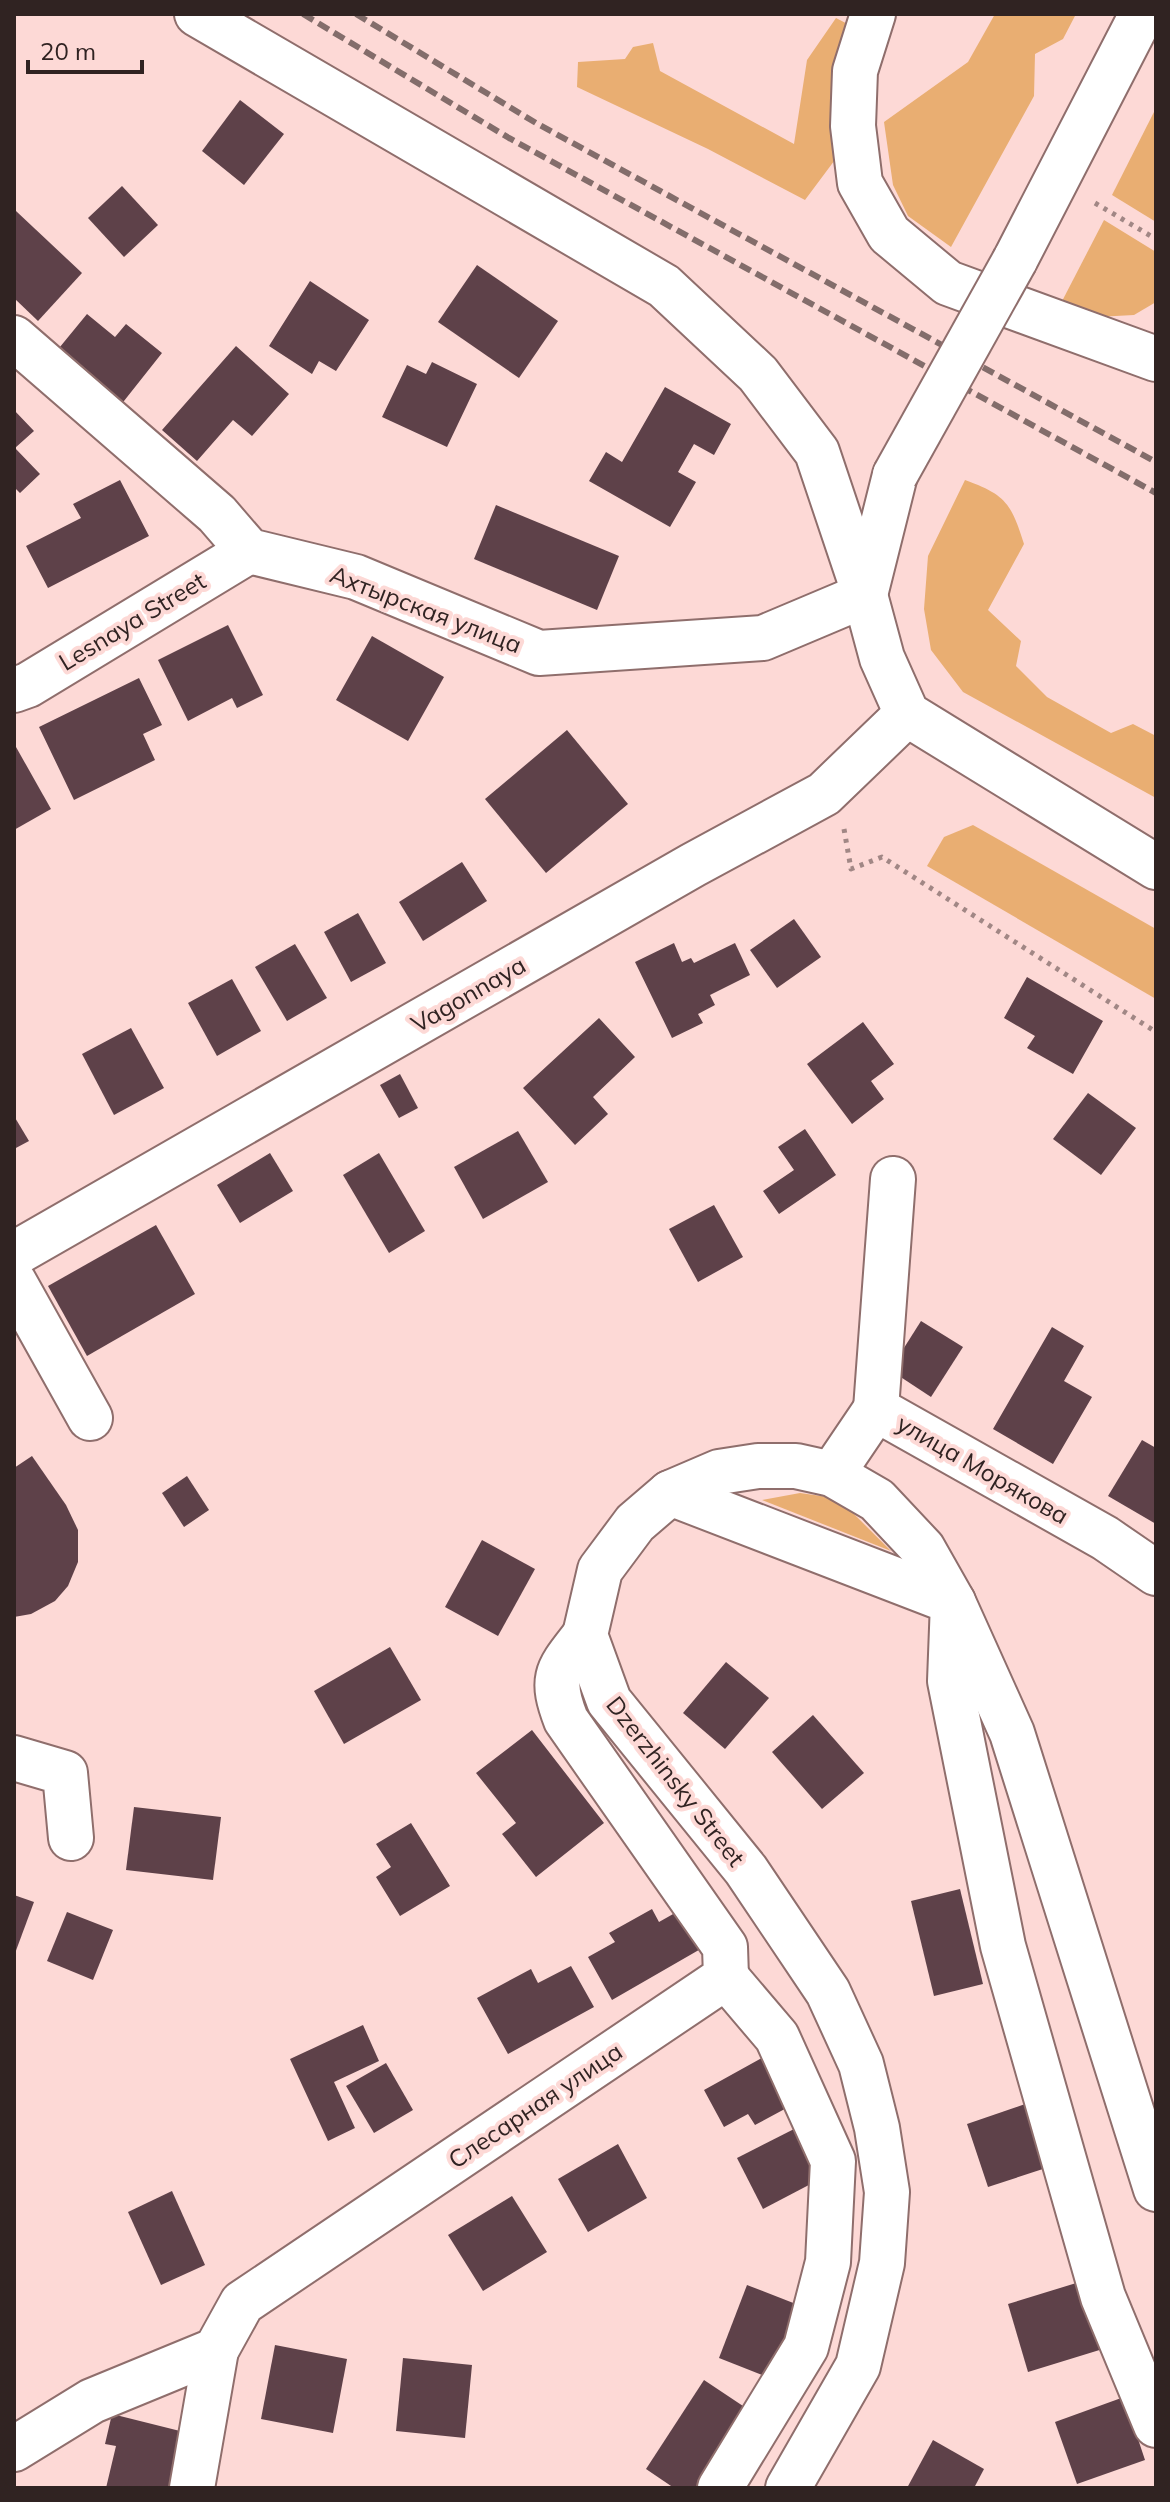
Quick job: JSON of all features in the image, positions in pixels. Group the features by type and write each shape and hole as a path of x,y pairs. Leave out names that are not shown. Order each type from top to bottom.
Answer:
{"street":[{"path":"197,14 664,286 758,374 817,452 865,595 882,658 907,714 1156,867"},
{"path":"873,14 855,71 853,126 860,183 889,234 948,283 1156,359"},
{"path":"865,595 895,475 1015,260 1142,14"},
{"path":"14,338 217,514 249,551"},
{"name":"Ахтырская улица","path":"249,551 356,577 539,653 763,638 865,595"},
{"name":"Lesnaya Street","path":"14,690 28,685 249,551"},
{"name":"Vagonnaya","path":"14,1254 693,865 824,794 907,714"},
{"path":"876,1409 893,1179"},
{"path":"14,1282 90,1418"},
{"name":"улица Морякова","path":"832,1474 876,1409 1105,1538 1156,1573"},
{"path":"720,2488 806,2347 828,2262 833,2161 777,2037 726,1977 725,1947 566,1720 556,1694 559,1669 585,1635 600,1570 635,1523 670,1493 719,1472 758,1466 796,1466 832,1474 877,1500 923,1549 953,1602 1012,1733 1156,2189"},
{"path":"670,1493 953,1602"},
{"path":"953,1602 950,1681 1003,1946 1103,2297 1156,2425"},
{"name":"Dzerzhinsky Street","path":"585,1635 609,1701 746,1870 828,1992 861,2064 877,2128 887,2192 882,2263 858,2366 788,2488"},
{"path":"14,1758 65,1773 71,1838"},
{"name":"Слесарная улица","path":"192,2488 216,2350 242,2303 726,1977"},
{"path":"14,2449 92,2401 216,2350"}],"path":[{"path":"1095,203 1156,239"},
{"path":"843,824 851,869 882,857 1156,1032"}],"shaded area":[{"path":"995,14 1076,14 1063,39 1035,54 1034,96 951,247 908,216 893,185 884,122 968,62"},
{"path":"836,18 861,31 846,145 805,200 708,149 577,87 578,62 625,59 633,47 653,43 660,71 794,144 807,60"},
{"path":"1156,108 1156,222 1112,195"},
{"path":"1104,220 1156,252 1156,302 1134,315 1097,317 1058,309"},
{"path":"965,480 990,491 1005,502 1024,544 988,610 1021,641 1016,666 1047,697 1111,733 1133,724 1156,736 1156,798 963,692 931,650 924,609 928,556"},
{"path":"973,825 1156,929 1156,999 927,866 944,837"},
{"path":"800,1493 828,1497 848,1508 891,1551 762,1500"}],"building":[{"path":"240,100 284,134 244,185 202,151"},
{"path":"122,186 158,225 124,257 88,218"},
{"path":"16,211 82,273 38,321 14,298"},
{"path":"477,265 558,321 519,378 438,322"},
{"path":"310,281 369,320 336,371 319,361 312,374 269,346"},
{"path":"87,314 115,337 126,324 162,353 120,406 55,353"},
{"path":"236,346 289,394 252,436 233,420 197,461 162,430"},
{"path":"432,362 477,384 447,447 382,417 407,365 426,374"},
{"path":"665,387 731,424 714,455 694,444 678,472 696,482 670,527 589,481 606,452 622,462"},
{"path":"14,410 34,431 15,448 40,474 20,493 14,487"},
{"path":"120,480 149,536 48,588 26,546 81,518 73,504"},
{"path":"496,505 619,556 597,610 474,559"},
{"path":"228,625 263,695 237,708 232,698 188,721 158,660"},
{"path":"372,636 444,677 408,741 336,700"},
{"path":"139,678 162,725 143,734 155,760 74,800 39,727"},
{"path":"567,730 628,804 546,873 485,799"},
{"path":"14,748 51,809 14,830"},
{"path":"462,862 487,901 423,941 399,902"},
{"path":"358,913 386,963 351,982 324,932"},
{"path":"794,919 821,957 777,988 750,950"},
{"path":"674,943 682,962 691,958 694,963 735,943 750,975 710,995 715,1005 698,1014 703,1023 672,1038 635,962"},
{"path":"295,944 327,998 287,1021 255,967"},
{"path":"1027,977 1103,1021 1073,1074 1027,1048 1035,1036 1004,1018"},
{"path":"232,979 261,1031 217,1056 188,1003"},
{"path":"599,1018 635,1057 593,1097 608,1114 575,1145 523,1088"},
{"path":"863,1022 894,1064 871,1081 884,1099 852,1124 807,1064"},
{"path":"131,1028 164,1088 114,1115 82,1054"},
{"path":"400,1074 418,1108 399,1118 380,1085"},
{"path":"1088,1093 1136,1128 1101,1175 1053,1139"},
{"path":"14,1116 29,1141 14,1149"},
{"path":"805,1129 836,1175 779,1214 763,1191 794,1170 778,1147"},
{"path":"518,1131 548,1182 483,1219 454,1167"},
{"path":"270,1153 293,1191 240,1223 217,1185"},
{"path":"379,1153 425,1231 389,1253 343,1175"},
{"path":"714,1205 743,1257 698,1282 669,1229"},
{"path":"156,1225 195,1294 87,1356 48,1286"},
{"path":"921,1321 963,1347 931,1397 890,1370"},
{"path":"1052,1327 1084,1346 1064,1381 1092,1397 1053,1464 993,1429"},
{"path":"1142,1440 1156,1448 1156,1524 1108,1496"},
{"path":"32,1456 66,1505 78,1530 78,1562 68,1586 55,1601 31,1614 14,1617 14,1468"},
{"path":"187,1476 209,1510 184,1527 162,1493"},
{"path":"482,1540 535,1569 498,1636 445,1607"},
{"path":"390,1647 421,1700 344,1744 314,1691"},
{"path":"726,1662 769,1698 725,1749 683,1713"},
{"path":"813,1715 864,1773 822,1809 772,1752"},
{"path":"532,1730 604,1823 536,1877 502,1834 516,1823 476,1773"},
{"path":"134,1807 221,1817 213,1880 126,1870"},
{"path":"411,1823 450,1886 400,1916 376,1877 391,1867 376,1844"},
{"path":"960,1889 983,1984 934,1996 911,1901"},
{"path":"14,1895 34,1902 14,1956"},
{"path":"652,1909 659,1922 682,1909 704,1947 612,2000 588,1957 615,1942 609,1933"},
{"path":"67,1912 113,1930 93,1980 47,1961"},
{"path":"571,1966 594,2007 508,2054 477,1998 531,1969 538,1983"},
{"path":"363,2025 379,2061 334,2082 355,2128 328,2141 290,2059"},
{"path":"767,2055 794,2104 755,2125 748,2114 724,2127 704,2090"},
{"path":"386,2063 413,2110 374,2133 346,2086"},
{"path":"1028,2103 1049,2167 988,2187 967,2124"},
{"path":"800,2126 826,2176 763,2209 737,2158"},
{"path":"618,2144 647,2198 588,2232 558,2179"},
{"path":"172,2191 205,2265 161,2285 128,2212"},
{"path":"512,2196 547,2252 483,2291 448,2235"},
{"path":"1086,2280 1106,2348 1028,2372 1008,2304"},
{"path":"747,2285 801,2306 772,2379 719,2358"},
{"path":"275,2345 347,2359 333,2433 261,2419"},
{"path":"403,2358 472,2365 465,2438 396,2431"},
{"path":"704,2380 755,2414 707,2488 674,2488 646,2469"},
{"path":"1124,2397 1145,2460 1077,2484 1055,2422"},
{"path":"112,2414 184,2432 170,2488 106,2488 116,2446 105,2444"},
{"path":"933,2440 984,2469 974,2488 907,2488"}],"railway":[{"path":"303,14 509,138 1156,493"},
{"path":"356,14 536,123 1156,462"}]}
